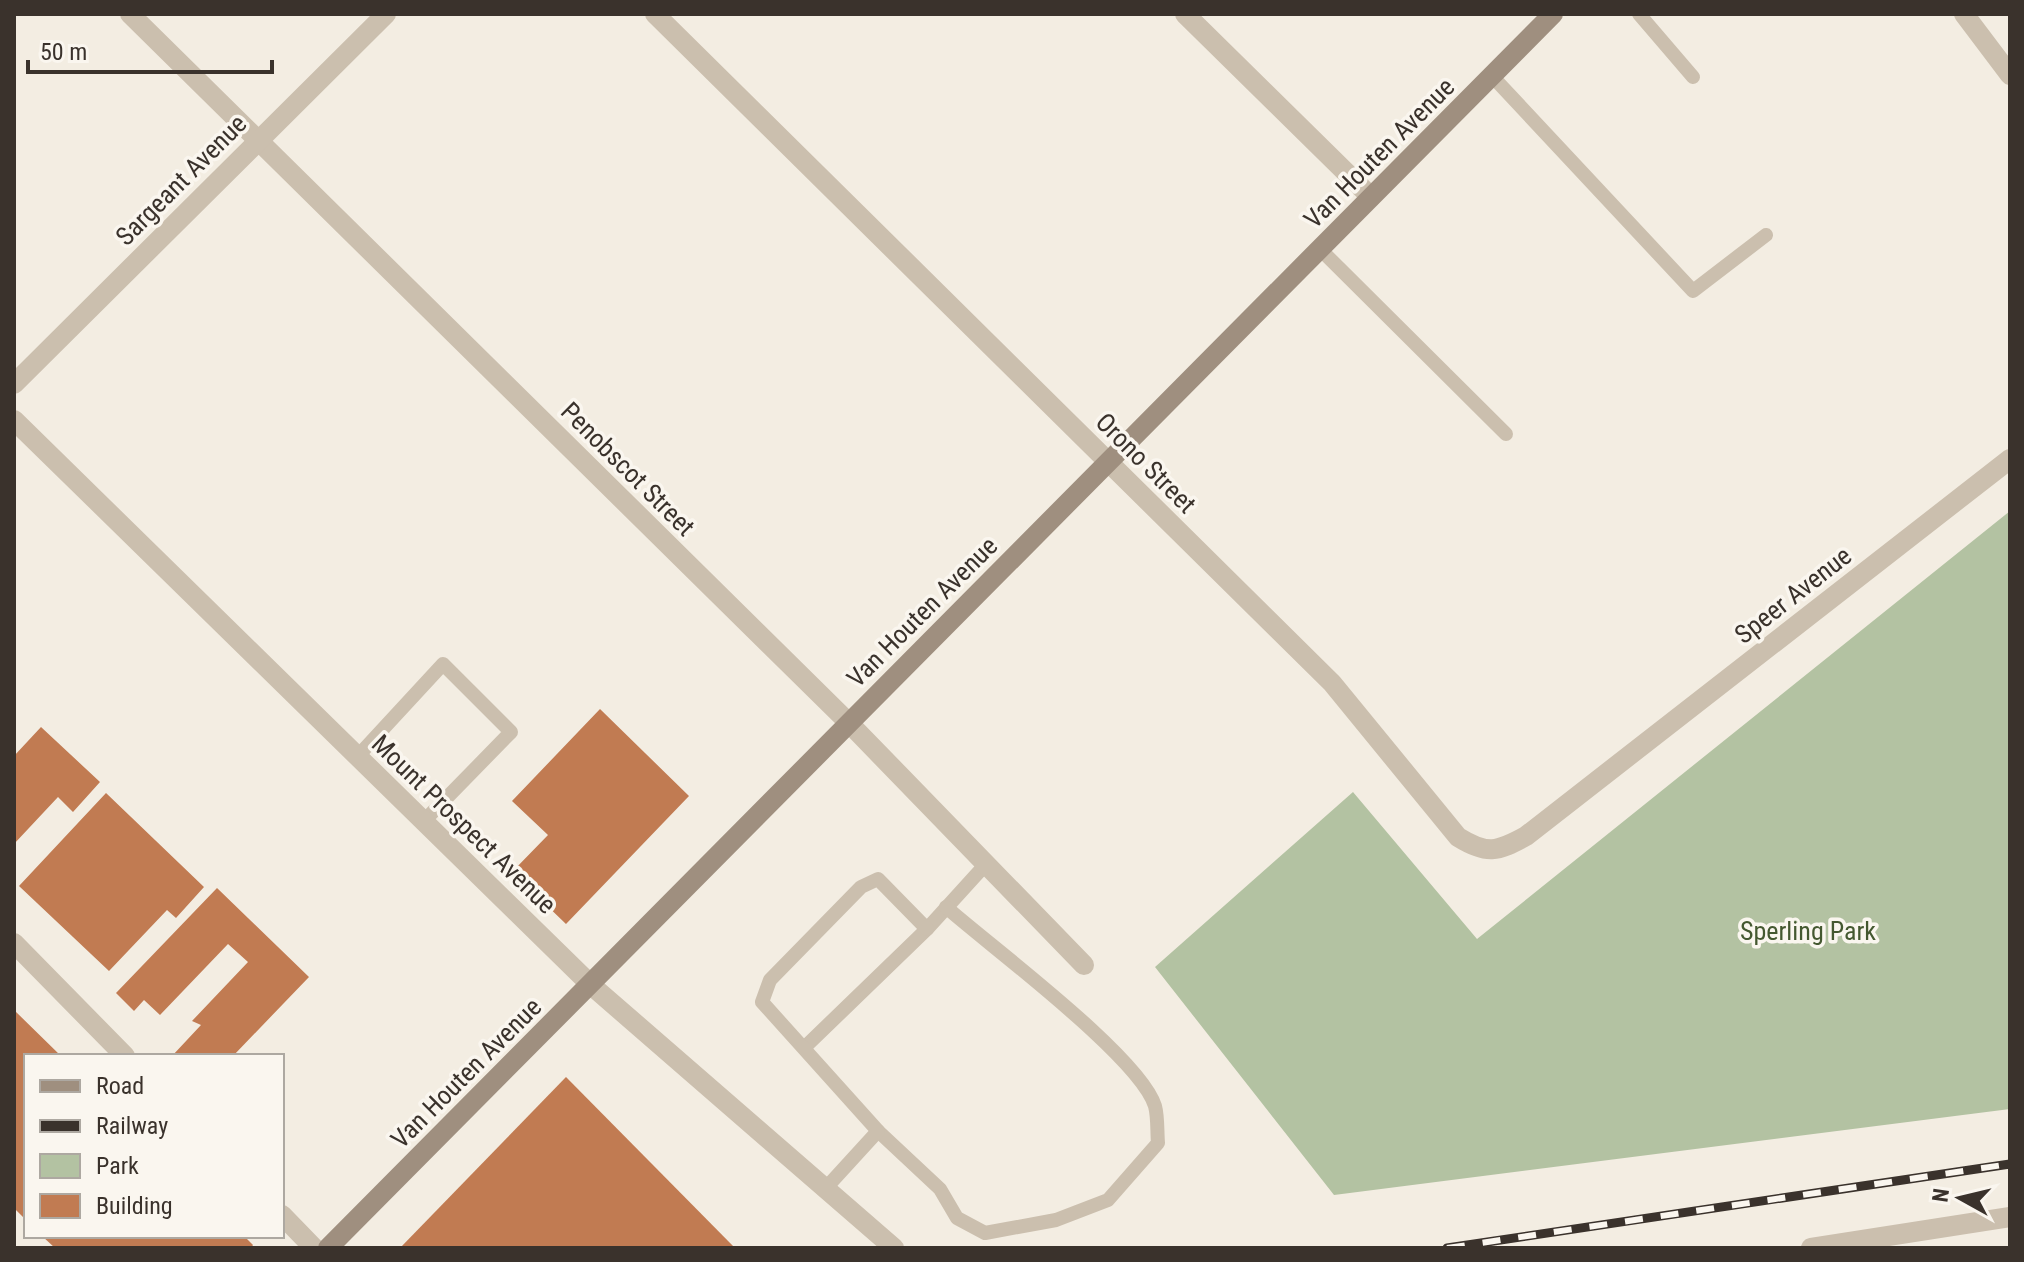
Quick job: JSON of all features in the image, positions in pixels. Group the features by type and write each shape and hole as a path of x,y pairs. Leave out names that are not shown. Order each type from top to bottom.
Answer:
{"main road":[{"name":"Van Houten Avenue","path":"328,1248 1553,14"}],"street":[{"name":"Penobscot Street","path":"130,14 849,723 1084,965"},
{"name":"Sargeant Avenue","path":"14,384 386,14"},
{"name":"Orono Street","path":"655,14 1332,683 1458,837 1500,851 1526,836 1608,772"},
{"path":"1185,14 1371,197"},
{"path":"1964,14 2010,75"},
{"name":"Mount Prospect Avenue","path":"14,420 591,985 894,1248"},
{"name":"Speer Avenue","path":"1608,772 2010,459"},
{"path":"14,943 123,1054"},
{"path":"284,1217 314,1248"},
{"path":"1811,1248 1845,1246 2010,1217"}],"lane":[{"path":"1639,14 1693,77"},
{"path":"1492,76 1693,291 1766,235"},
{"path":"1320,249 1506,434"},
{"path":"358,756 443,664 511,732 424,821"},
{"path":"805,1047 927,929 986,864"},
{"path":"927,929 878,879 861,887 770,980 762,1002 878,1131 940,1189 957,1218 985,1233 1056,1220 1108,1200 1158,1143 1155,1106 1136,1076 1041,985 946,907"},
{"path":"825,1189 878,1131"}],"green space":[{"name":"Sperling Park","path":"2010,511 2010,1109 1334,1195 1155,967 1353,792 1477,939"}],"building":[{"path":"600,709 689,796 566,924 512,872 548,835 512,801"},
{"path":"41,727 100,782 73,812 58,797 14,844 14,756"},
{"path":"106,793 204,887 176,918 167,910 109,971 19,886"},
{"path":"217,888 309,977 235,1054 174,1054 201,1025 192,1021 248,962 228,944 160,1015 144,1000 134,1011 116,993"},
{"path":"14,1010 59,1054 24,1054 24,1218 14,1208"},
{"path":"566,1077 735,1248 400,1248"},
{"path":"44,1238 246,1238 253,1245 251,1248 55,1248"}],"railway":[{"path":"1447,1248 2010,1164"}]}
